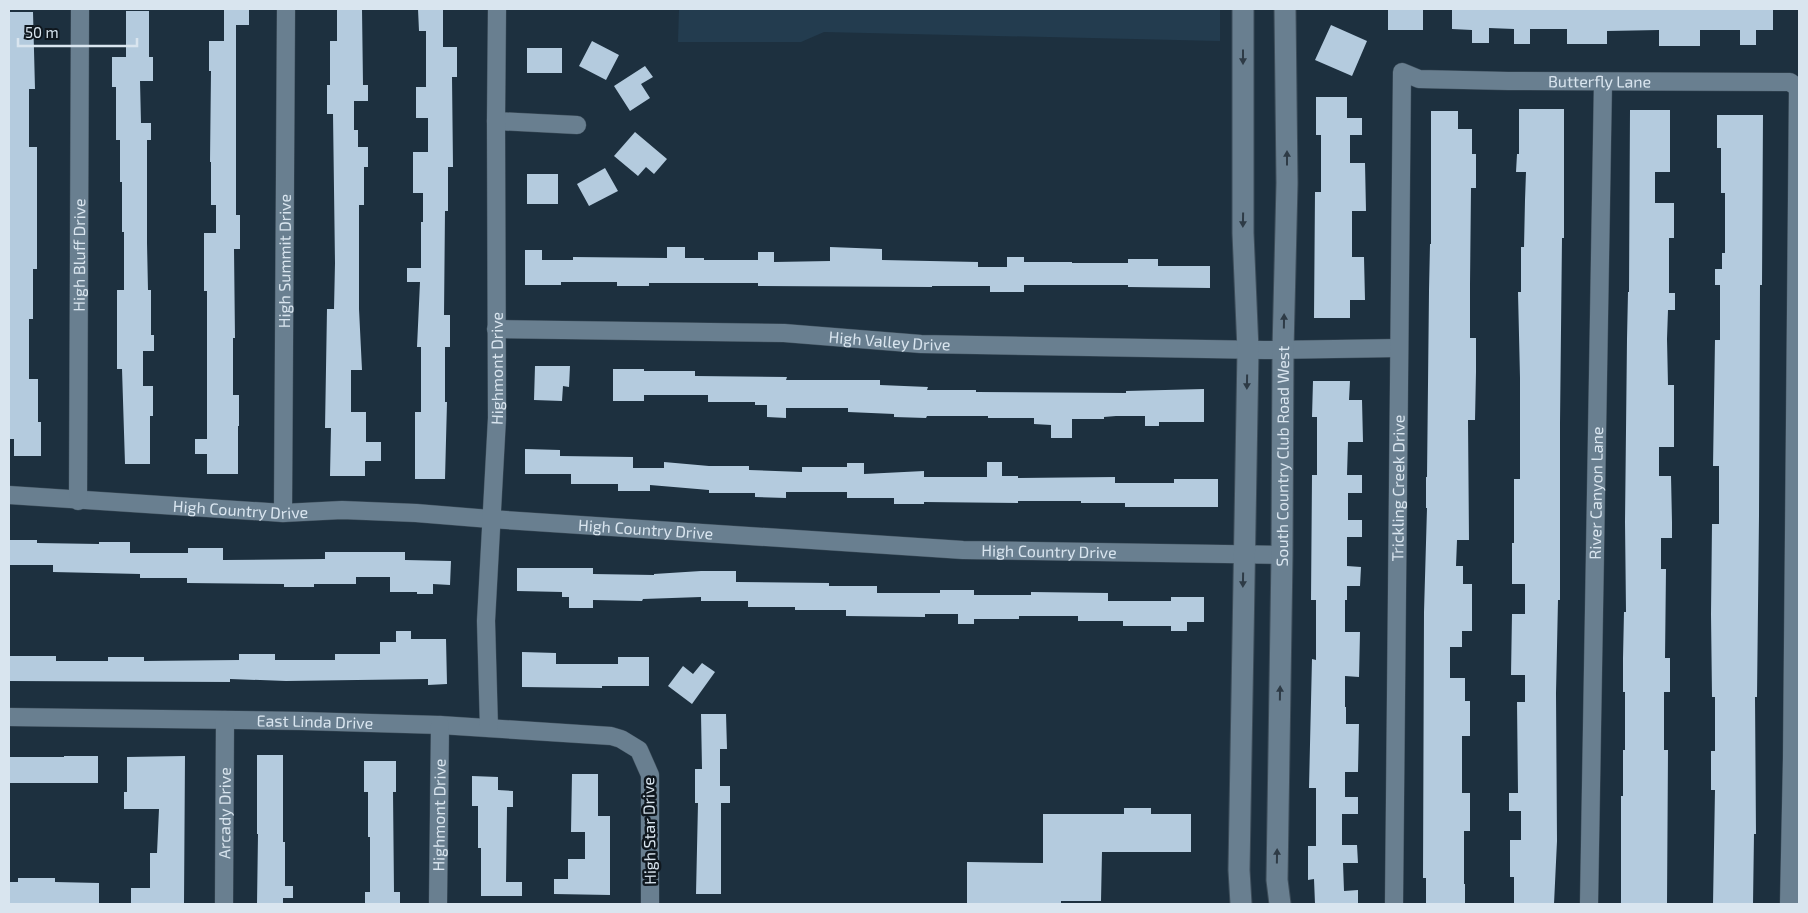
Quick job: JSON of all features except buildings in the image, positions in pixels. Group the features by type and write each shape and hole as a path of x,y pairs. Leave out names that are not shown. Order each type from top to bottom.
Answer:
{"street":[{"name":"High Bluff Drive","path":"78,501 80,9"},
{"name":"High Summit Drive","path":"283,513 286,9"},
{"name":"Highmont Drive","path":"489,728 486,621 490,519 497,418 497,9"},
{"path":"1241,904 1239,870 1248,350 1243,233 1243,9"},
{"name":"South Country Club Road West","path":"1280,904 1277,880 1283,350 1287,183 1285,9"},
{"name":"Butterfly Lane","path":"1402,72 1419,79 1603,82 1790,82 1798,88 1789,904"},
{"name":"Trickling Creek Drive","path":"1394,904 1402,72"},
{"name":"River Canyon Lane","path":"1589,904 1603,82"},
{"path":"496,121 576,125"},
{"name":"High Valley Drive","path":"496,329 784,333 921,344 1248,350 1399,348"},
{"name":"High Country Drive","path":"9,495 283,513 342,510 416,513 963,550 1282,555"},
{"name":"East Linda Drive","path":"9,717 440,725 611,736 621,739"},
{"name":"Arcady Drive","path":"224,904 225,720"},
{"name":"Highmont Drive","path":"438,904 440,725"},
{"name":"High Star Drive","path":"621,739 639,750 650,775 650,904"}],"shaded area":[{"path":"679,9 1220,9 1220,41 824,32 801,42 678,42"}]}
